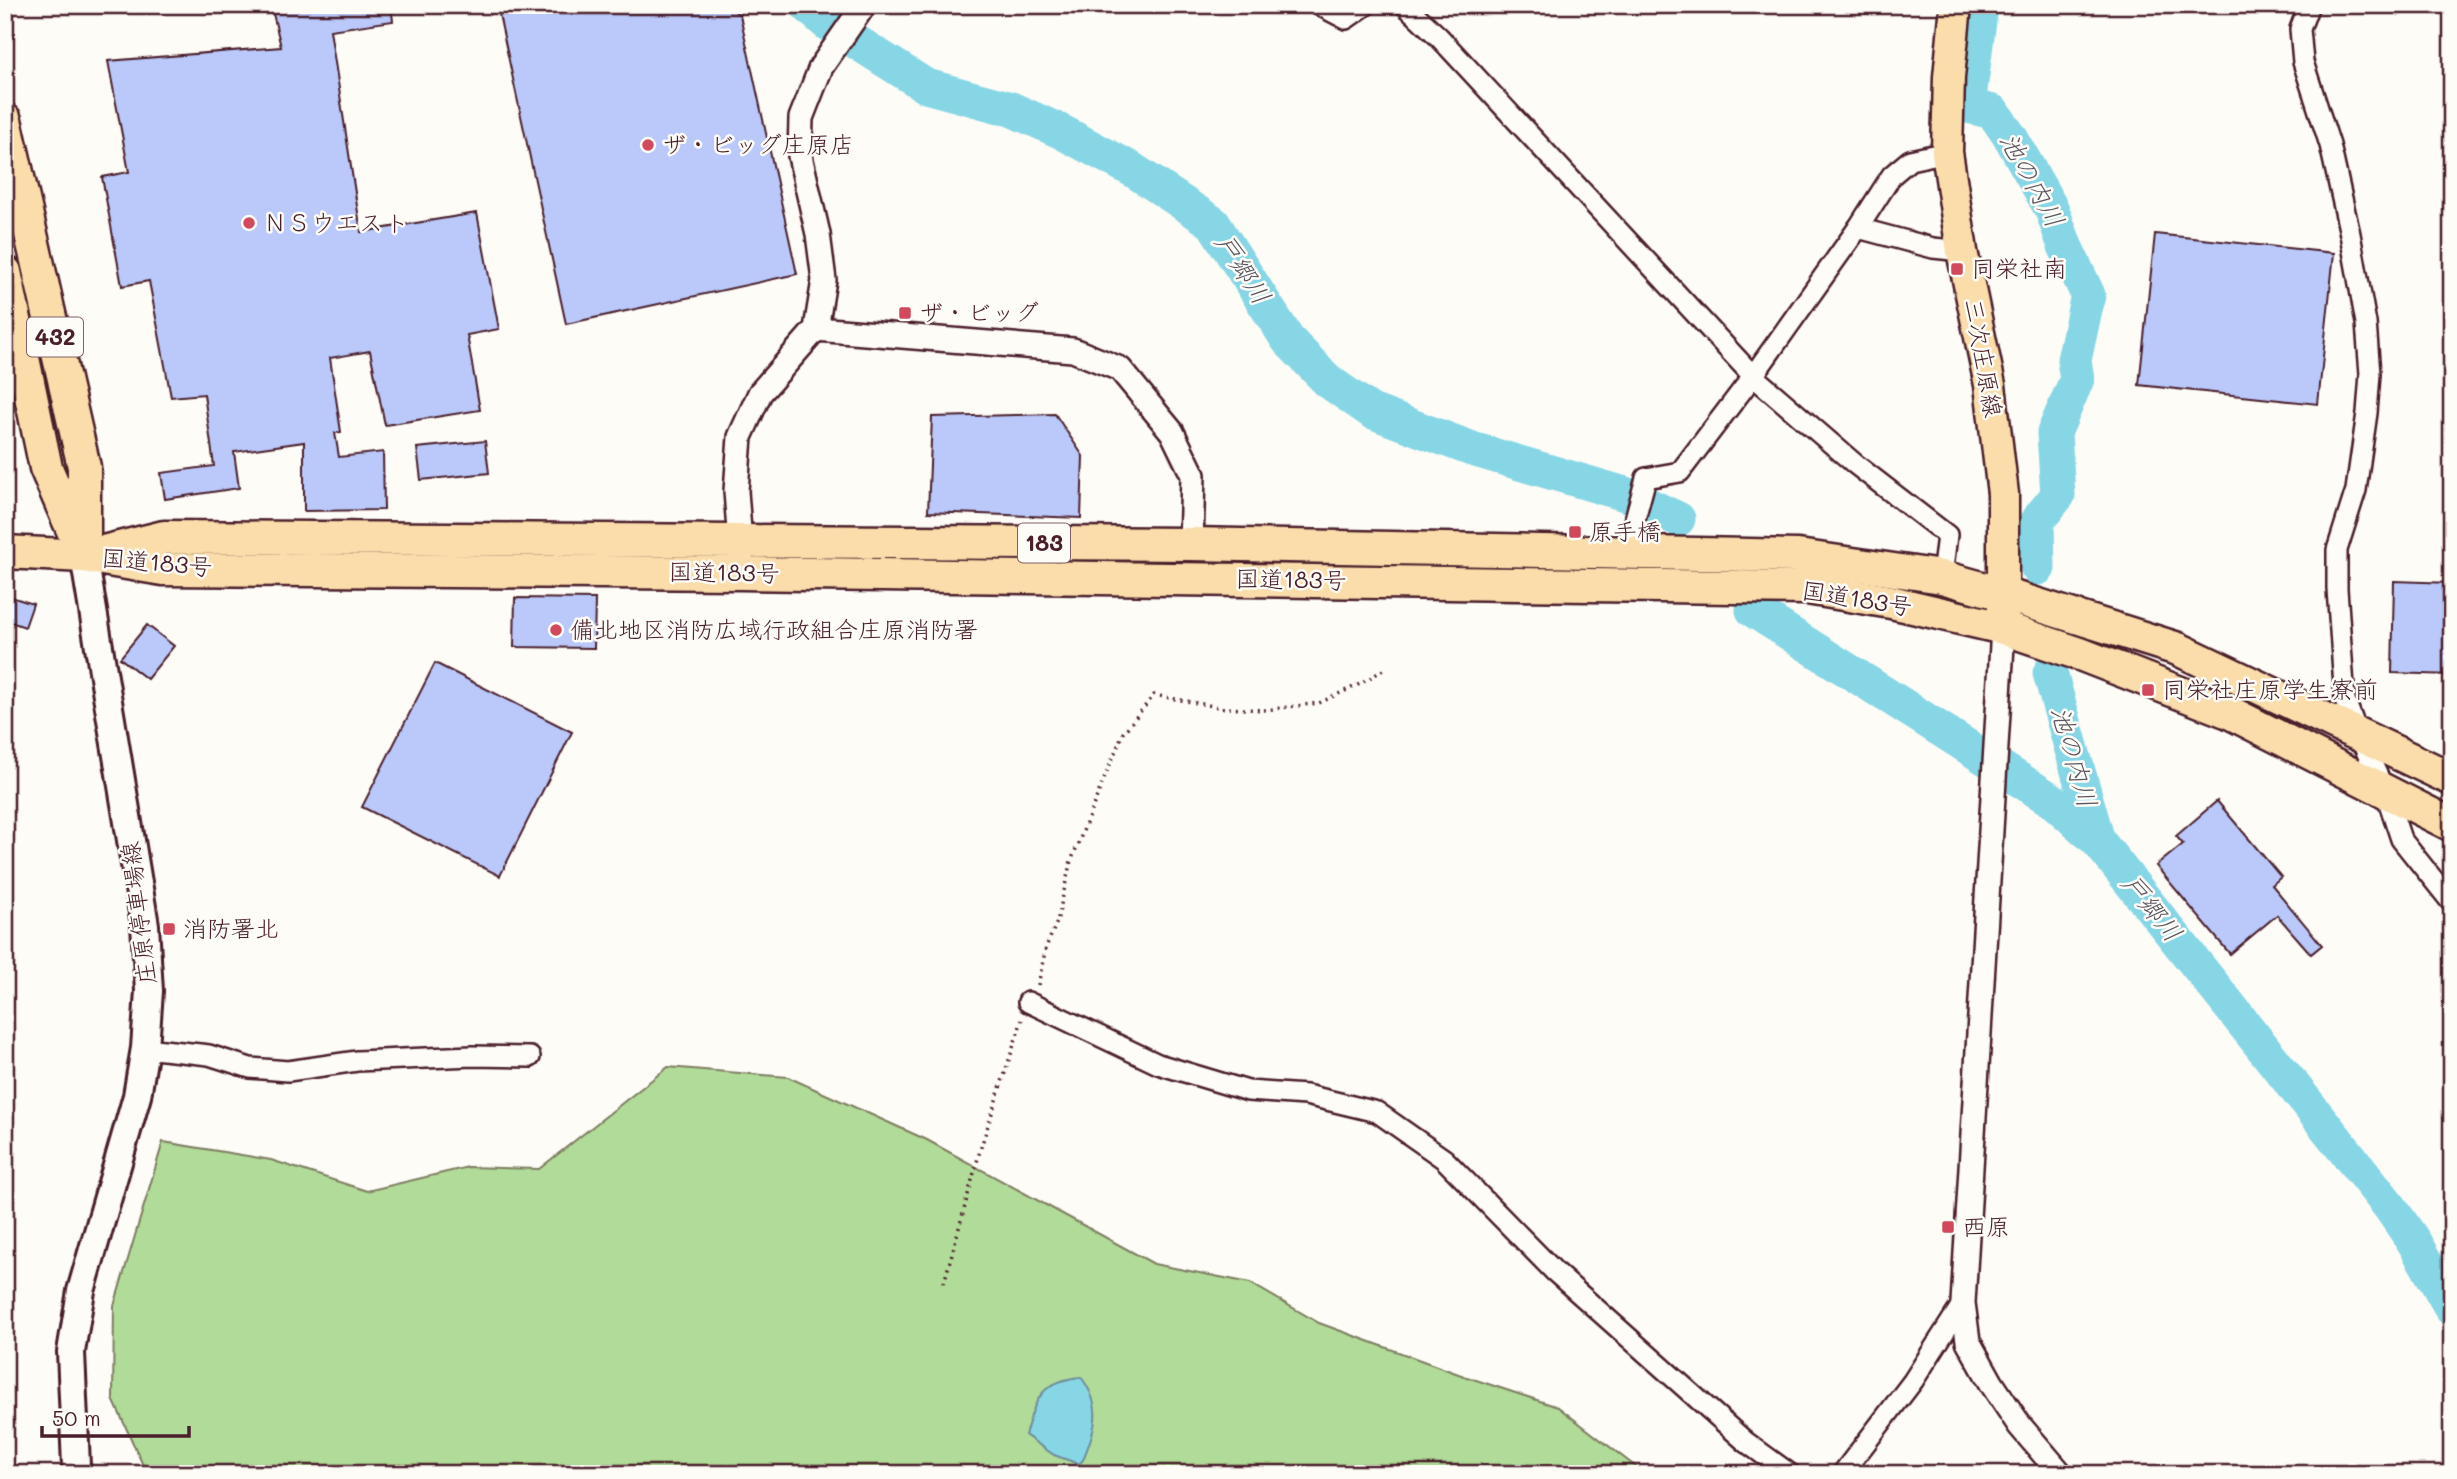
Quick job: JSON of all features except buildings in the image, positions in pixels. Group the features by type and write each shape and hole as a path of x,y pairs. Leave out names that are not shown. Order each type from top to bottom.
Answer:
{"highway":[{"name":"432","path":"5,120 84,467 84,556"},
{"name":"432","path":"5,272 47,468 84,556"},
{"name":"国道183号","path":"84,556 164,537 1191,544 1798,556 1942,578 2003,594 2178,649 2452,779"},
{"name":"国道183号","path":"5,552 84,556 163,569 741,573 1807,588 1891,602 2003,628 2080,654 2230,712 2452,825"}],"main road":[{"name":"三次庄原線","path":"1956,5 1949,77 1947,152 1962,251 1990,385 2003,494 2003,628"},
{"name":"庄原停車場線","path":"79,1474 76,1466 71,1352 79,1303 137,1096 145,1048 149,991 145,925 84,556"}],"street":[{"path":"741,573 736,491 740,437 760,393 816,329 824,279 818,234 800,156 801,118 821,67 864,5"},
{"path":"1319,5 1346,19 1366,5"},
{"path":"1405,5 1439,37 1753,376 1854,464 1947,535 1942,578"},
{"path":"2309,5 2300,29 2303,62 2330,145 2350,234 2366,323 2370,374 2356,490 2337,550 2345,700 2385,791 2401,839 2452,903"},
{"path":"1626,552 1646,478 1680,472 1753,376 1858,228 1892,175 1910,160 1947,152"},
{"path":"1858,228 1933,248 1962,251"},
{"path":"816,329 1073,350 1120,369 1172,432 1193,475 1191,544"},
{"path":"2003,628 1963,1303 1968,1341 1992,1384 2020,1426 2061,1474"},
{"path":"1028,1002 1158,1064 1248,1091 1306,1095 1377,1112 1444,1158 1555,1272 1746,1442 1790,1474"},
{"path":"145,1048 209,1055 250,1068 288,1071 357,1061 472,1056 530,1057"},
{"path":"1842,1474 1913,1381 1963,1303"}],"path":[{"path":"944,1283 981,1147 1028,1002 1037,990 1046,947 1057,922 1070,864 1123,733 1154,695 1224,708 1266,709 1319,703 1383,670"}],"green space":[{"path":"668,1067 788,1077 927,1140 1154,1264 1250,1283 1319,1323 1558,1407 1645,1474 147,1474 113,1399 114,1306 163,1142 271,1160 367,1191 468,1167 539,1169"}],"water":[{"path":"1081,1377 1093,1399 1095,1418 1087,1449 1079,1464 1054,1455 1025,1435 1042,1394 1056,1383"}],"waterway":[{"name":"戸郷川","path":"807,5 828,24 926,86 1011,109 1062,132 1133,170 1213,223 1288,340 1328,381 1371,411 1472,449 1625,494 1678,519"},
{"name":"池の内川","path":"1981,5 1968,106 1993,112 2011,138 2052,210 2088,295 2074,360 2077,379 2054,433 2058,495 2037,521 2038,568"},
{"name":"戸郷川","path":"1753,610 2053,801 2098,841 2390,1207 2414,1242 2452,1309"},
{"name":"池の内川","path":"2050,673 2098,841"}],"place":[{"name":"ザ・ビッグ庄原店","path":"648,145"},
{"name":"ＮＳウエスト","path":"249,223"},
{"name":"同栄社南","path":"1957,269"},
{"name":"ザ・ビッグ","path":"905,313"},
{"name":"原手橋","path":"1575,532"},
{"name":"備北地区消防広域行政組合庄原消防署","path":"556,630"},
{"name":"同栄社庄原学生寮前","path":"2148,690"},
{"name":"消防署北","path":"169,929"},
{"name":"西原","path":"1948,1227"}]}
